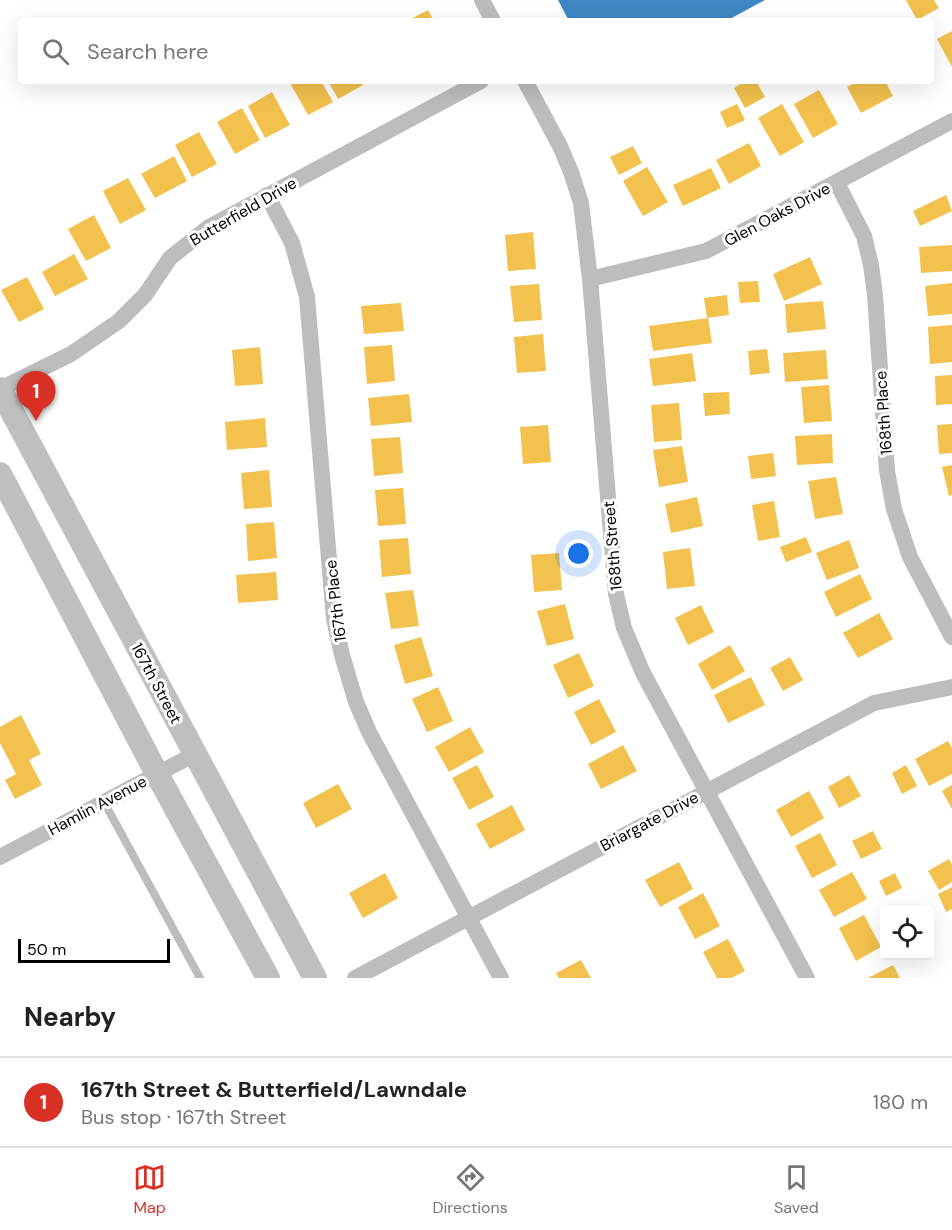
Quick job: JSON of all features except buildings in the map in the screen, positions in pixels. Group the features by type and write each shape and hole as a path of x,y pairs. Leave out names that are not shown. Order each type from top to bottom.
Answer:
{"main road":[{"name":"167th Street","path":"0,389 315,978"},
{"path":"0,474 157,774 268,978"}],"street":[{"path":"482,0 491,18"},
{"name":"Butterfield Drive","path":"0,389 71,354 119,321 145,295 170,258 209,227 475,84"},
{"name":"168th Street","path":"527,84 560,146 581,203 590,279 616,594 624,628 643,673 807,978"},
{"name":"Glen Oaks Drive","path":"590,279 706,251 952,121"},
{"name":"168th Place","path":"837,183 860,228 871,265 887,471 894,509 910,557 952,637"},
{"name":"167th Place","path":"267,195 292,243 307,297 334,619 356,702 369,732 501,978"},
{"name":"Briargate Drive","path":"355,978 874,703 952,687"},
{"name":"Hamlin Avenue","path":"0,857 195,754"}],"lane":[{"path":"104,802 200,978"}],"place":[{"name":"167th Street & Butterfield/Lawndale","path":"36,421"}]}
